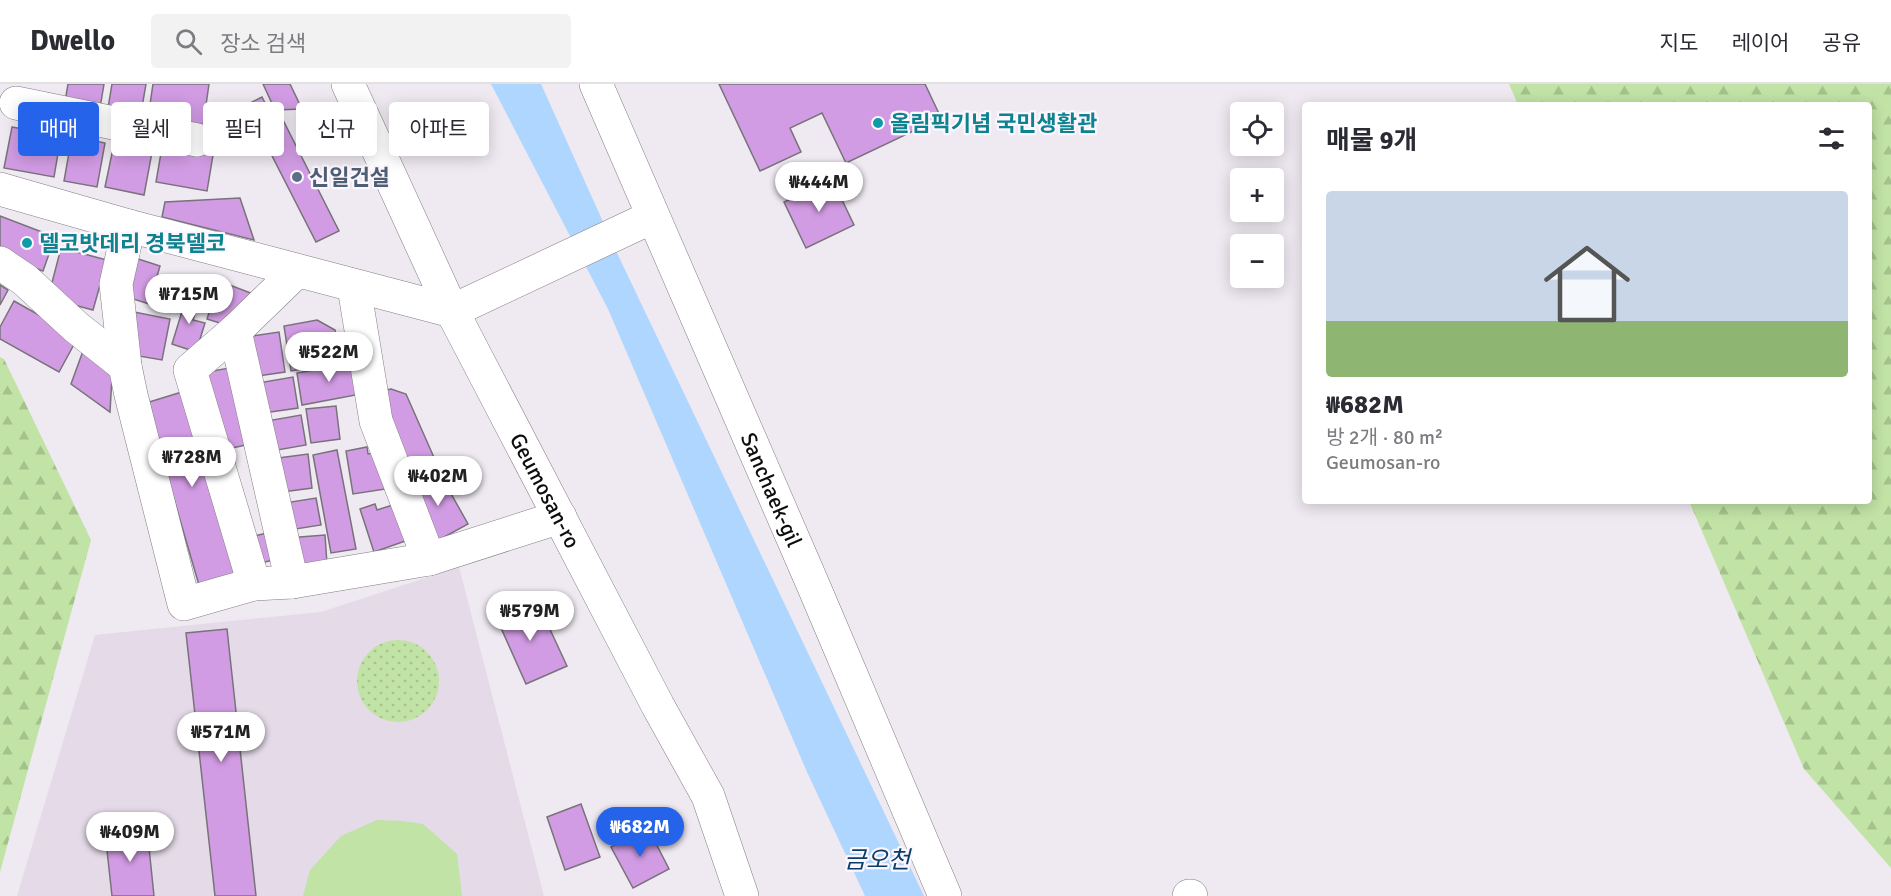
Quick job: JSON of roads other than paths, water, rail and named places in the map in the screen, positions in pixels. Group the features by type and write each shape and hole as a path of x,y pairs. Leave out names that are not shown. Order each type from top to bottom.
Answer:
{"street":[{"name":"Geumosan-ro","path":"348,84 452,311 658,706 708,796 742,896"},
{"name":"Sanchaek-gil","path":"596,84 814,586 945,896"},
{"path":"17,104 197,140"},
{"path":"0,189 354,287 452,311 652,217"},
{"path":"129,226 116,284 125,366 184,604 254,584 292,582 429,559 560,518"},
{"path":"0,263 25,280 76,327 125,366"},
{"path":"254,584 190,370 235,331 297,271"},
{"path":"354,287 376,421 429,559"},
{"path":"235,331 292,582"}],"water":[{"name":"금오천","path":"491,84 541,84 617,253 924,896 865,896 807,772 608,309"}],"place":[{"name":"올림픽기념 국민생활관","path":"878,123"},
{"name":"신일건설","path":"297,177"},
{"name":"델코밧데리 경북델코","path":"27,243"}]}
